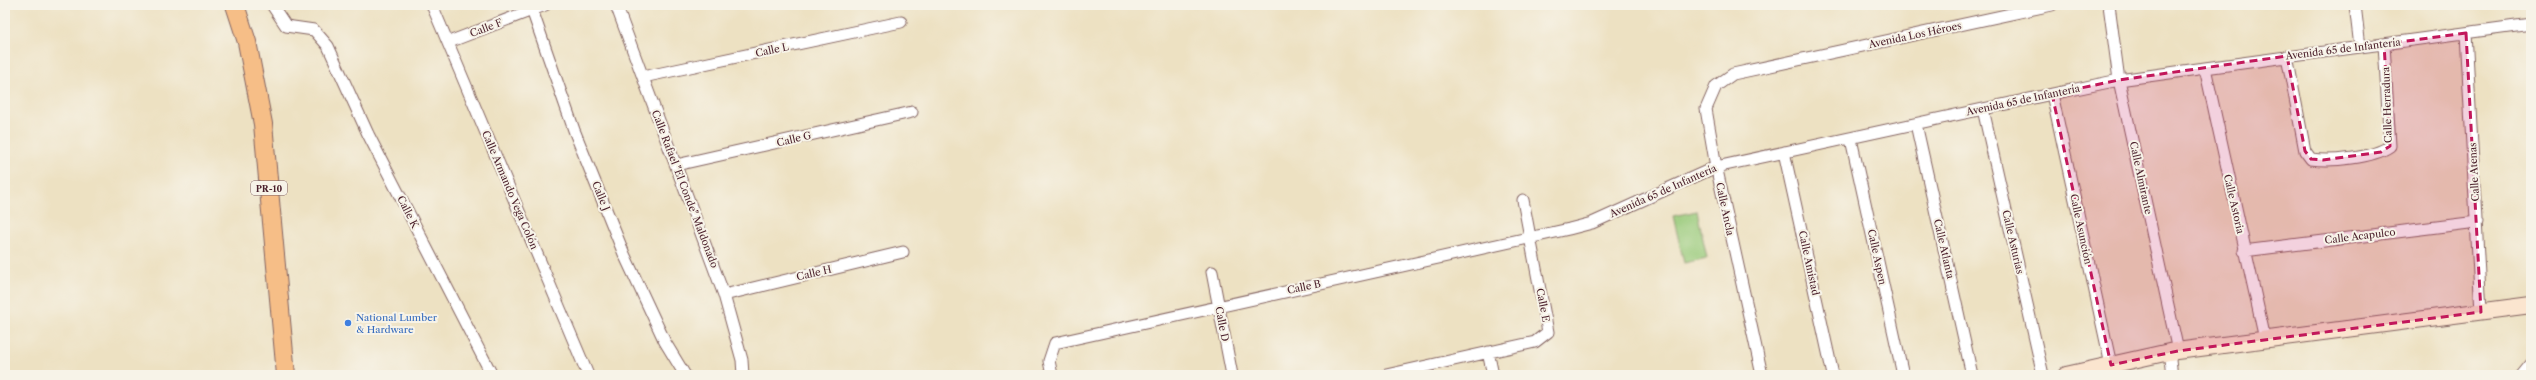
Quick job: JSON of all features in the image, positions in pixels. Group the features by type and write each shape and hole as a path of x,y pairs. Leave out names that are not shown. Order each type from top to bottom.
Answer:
{"main road":[{"name":"PR-10","path":"235,5 247,42 263,124 286,375"}],"street":[{"name":"Calle K","path":"272,5 286,26 314,30 328,46 368,134 492,375"},
{"name":"Calle Armando Vega Colón","path":"432,5 449,42 588,375"},
{"name":"Calle F","path":"449,42 545,5"},
{"name":"Calle Rafael \"El Conde\" Maldonado","path":"616,5 724,295 742,360 743,375"},
{"name":"Avenida Los Héroes","path":"1778,64 2052,5"},
{"name":"Calle Almirante","path":"2109,5 2119,80 2174,352 2172,375"},
{"path":"2355,5 2360,47"},
{"name":"Calle J","path":"532,10 574,130 624,254 665,342 685,375"},
{"name":"Calle L","path":"643,77 901,22"},
{"name":"Avenida 65 de Infantería","path":"1530,238 1592,223 1716,167 2052,94 2119,80 2531,24"},
{"name":"Calle Atenas","path":"2466,33 2481,312"},
{"name":"Calle Herradura","path":"2287,56 2305,151 2310,159 2323,160 2381,152 2390,146 2384,44"},
{"name":"Calle Ancla","path":"1762,375 1716,167 1706,109 1716,86 1733,74 1778,64"},
{"name":"Calle Astoria","path":"2205,68 2244,251 2265,339"},
{"name":"Calle Asunción","path":"2052,94 2110,365"},
{"name":"Calle Asturias","path":"1984,109 2043,375"},
{"name":"Calle G","path":"676,165 912,112"},
{"name":"Calle Atlanta","path":"1916,124 1972,375"},
{"name":"Calle Aspen","path":"1851,138 1903,375"},
{"name":"Calle Amistad","path":"1784,152 1833,375"},
{"path":"1523,200 1530,238"},
{"name":"Calle Acapulco","path":"2244,251 2476,222"},
{"name":"Calle B","path":"1052,375 1049,362 1055,343 1530,238"},
{"name":"Calle E","path":"1488,352 1535,342 1548,332 1530,238"},
{"name":"Calle H","path":"724,295 903,252"},
{"name":"Calle D","path":"1212,272 1232,375"},
{"path":"2066,375 2174,352 2531,305"},
{"path":"1386,375 1488,352 1493,375"},
{"path":"2522,375 2531,364"}],"highlighted area":[{"path":"2466,33 2481,312 2178,351 2111,365 2052,94 2119,80 2287,56 2305,151 2311,159 2323,160 2381,152 2390,146 2384,44"}],"green space":[{"path":"1697,211 1707,258 1684,263 1673,216"}],"place":[{"name":"National Lumber & Hardware","path":"348,323"}]}
